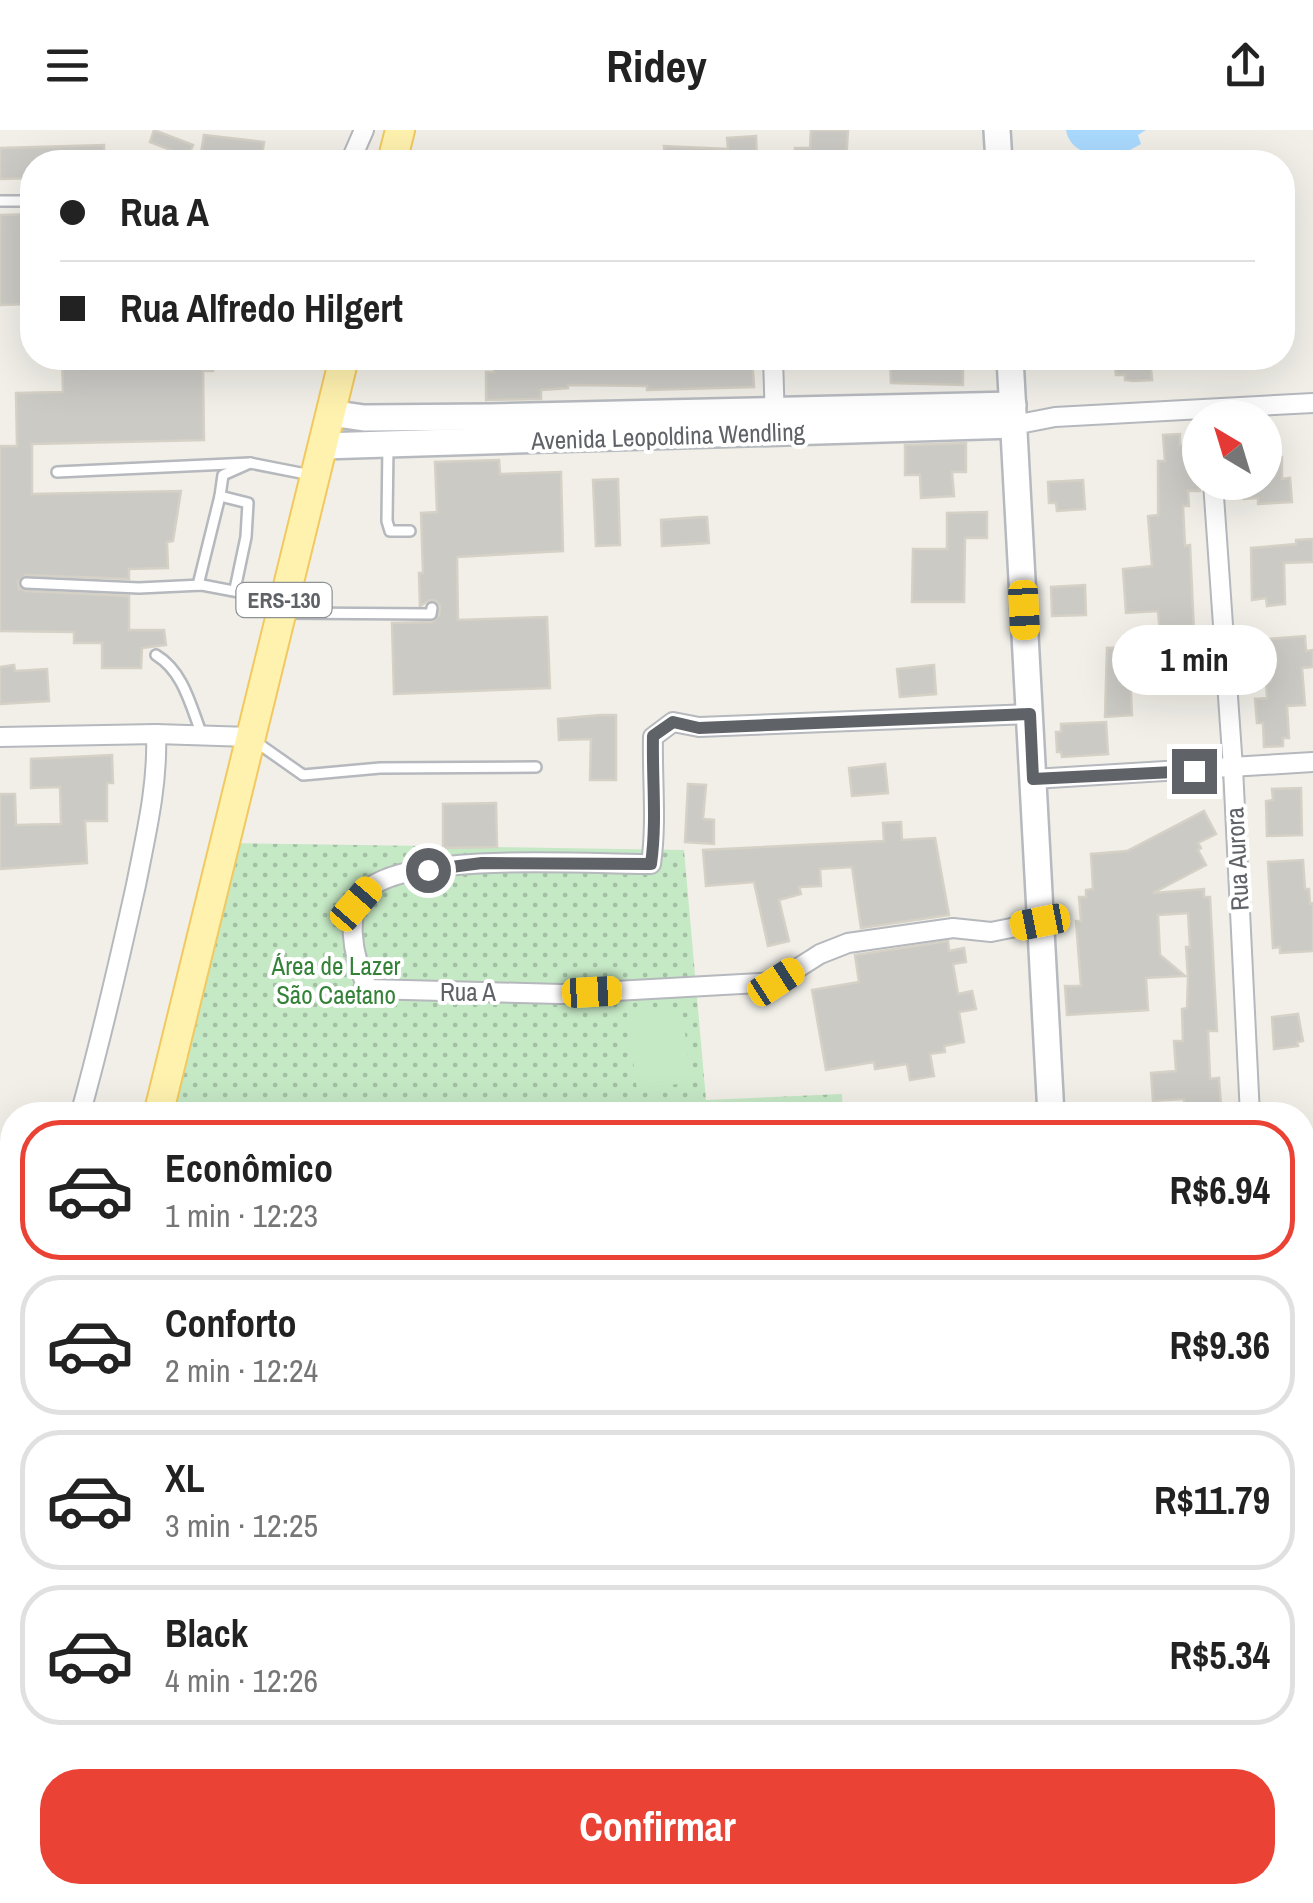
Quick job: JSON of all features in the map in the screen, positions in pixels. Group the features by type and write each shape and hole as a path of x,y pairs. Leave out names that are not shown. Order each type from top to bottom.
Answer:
{"main road":[{"name":"ERS-130","path":"161,1102 338,370"},
{"path":"1011,370 1050,1102"},
{"name":"Avenida Leopoldina Wendling","path":"330,413 388,430"},
{"name":"Avenida Leopoldina Wendling","path":"322,446 388,430 1014,415"}],"street":[{"path":"774,370 775,422"},
{"path":"1282,406 1313,403"},
{"path":"1014,415 1182,414"},
{"name":"Rua Aurora","path":"1215,500 1249,1102"},
{"name":"Rua A","path":"1030,714 699,728 673,722 653,736 656,827 651,864 482,863 402,873 372,885 356,904 353,943 356,964 368,990 560,994 776,982 820,954 848,943 953,928 990,932 1040,922"},
{"path":"84,1102 110,1007 151,809 158,768 156,734"},
{"path":"0,737 250,737"},
{"path":"1033,779 1313,762"}],"lane":[{"path":"388,430 386,521 390,531 410,530"},
{"path":"198,585 224,475 250,464"},
{"path":"57,472 250,464 315,476"},
{"path":"220,496 248,503 246,537 235,589"},
{"path":"26,583 139,588 198,585 235,589 282,607 430,614 432,608"},
{"path":"156,656 185,688 202,736"},
{"path":"250,737 303,775 380,768 536,767"}],"green space":[{"name":"Área de Lazer São Caetano","path":"225,843 684,850 706,1100 842,1094 842,1102 161,1102"},
{"path":"682,1008 691,1082 637,1090 627,1015"}],"water":[{"path":"1066,130 1146,130 1138,135 1141,144 1130,150 1081,150"}],"building":[{"path":"154,130 193,145 191,150 170,150 150,142"},
{"path":"811,130 848,130 847,150 795,150 810,148"},
{"path":"204,135 264,142 263,150 202,150"},
{"path":"756,136 757,150 664,150 664,146 728,149 727,138"},
{"path":"104,145 104,150 20,150 20,178 0,179 0,148"},
{"path":"20,214 20,304 0,305 0,215"},
{"path":"62,370 213,370 203,371 204,440 32,444 32,494 181,491 173,541 167,542 168,568 129,569 129,579 26,575 18,582 19,588 26,591 129,596 129,630 164,630 166,645 142,648 141,668 102,668 102,643 74,643 74,632 0,631 0,446 17,446 16,393 63,392"},
{"path":"753,370 754,387 647,390 647,386 568,385 541,390 541,399 486,400 486,372"},
{"path":"890,370 963,370 963,385 891,383"},
{"path":"1115,370 1151,370 1152,380 1125,380 1125,375 1116,375"},
{"path":"1180,434 1182,445 1182,500 1189,500 1189,506 1183,506 1185,546 1190,545 1196,675 1130,676 1132,715 1105,717 1107,648 1161,645 1158,611 1126,613 1123,569 1152,566 1148,516 1158,515 1158,461 1165,461 1163,435"},
{"path":"966,443 966,472 952,472 954,496 921,498 920,475 905,475 905,445"},
{"path":"499,460 500,474 561,472 563,551 457,557 458,620 547,617 550,688 394,694 392,623 432,622 439,615 436,601 420,606 419,573 423,573 421,513 437,512 435,462"},
{"path":"1290,478 1292,502 1258,504 1258,500 1282,500 1282,479"},
{"path":"618,479 620,545 596,546 593,480"},
{"path":"1083,480 1085,509 1057,511 1056,503 1049,503 1048,482"},
{"path":"987,512 987,538 965,538 964,602 912,602 913,549 947,549 947,513"},
{"path":"707,517 709,543 662,546 661,520"},
{"path":"1313,539 1313,562 1284,563 1285,604 1267,606 1266,598 1252,600 1251,548"},
{"path":"1085,585 1086,615 1052,616 1051,587"},
{"path":"1305,636 1306,651 1313,650 1313,667 1302,668 1305,705 1287,706 1289,738 1283,738 1283,746 1264,747 1263,723 1257,723 1255,699 1267,698 1266,681 1271,681 1268,639"},
{"path":"14,665 15,671 47,669 49,701 0,704 0,667"},
{"path":"934,665 936,694 900,697 897,669"},
{"path":"616,715 616,780 590,780 591,739 559,740 558,719"},
{"path":"1106,722 1108,754 1062,757 1057,752 1056,732 1061,732 1061,724"},
{"path":"112,755 113,783 107,783 107,821 85,821 87,863 0,869 0,794 15,794 16,825 61,824 60,787 31,788 31,759"},
{"path":"885,764 888,793 852,796 849,768"},
{"path":"688,784 706,785 703,819 714,820 714,844 685,842"},
{"path":"1301,788 1302,835 1267,836 1266,801 1273,800 1272,789"},
{"path":"496,803 497,847 443,848 443,804"},
{"path":"1204,811 1216,834 1198,843 1206,865 1153,893 1204,889 1204,897 1210,897 1217,1031 1208,1031 1210,1079 1219,1078 1221,1102 1153,1101 1151,1073 1176,1071 1174,1041 1183,1041 1186,947 1190,947 1188,913 1158,915 1160,955 1185,976 1146,978 1148,1010 1067,1015 1065,986 1081,986 1076,921 1081,921 1079,897 1086,897 1086,890 1093,889 1091,854 1127,851"},
{"path":"901,822 902,840 935,838 949,915 861,928 852,867 820,869 821,886 799,887 801,894 779,900 789,941 768,946 754,882 706,886 703,850 884,841 883,823"},
{"path":"1303,860 1305,889 1309,889 1310,904 1313,903 1313,951 1280,953 1280,947 1273,948 1268,862"},
{"path":"948,941 949,951 964,948 966,962 953,964 958,994 972,991 976,1009 959,1012 964,1042 944,1046 945,1052 930,1054 934,1076 910,1080 907,1064 875,1069 874,1062 826,1070 812,990 859,982 855,955"},
{"path":"1298,1014 1303,1041 1297,1042 1298,1046 1274,1049 1272,1017"}],"route":[{"path":"428,870 482,863 651,864 656,827 653,736 673,722 699,728 1030,714 1033,779 1194,771"}]}
